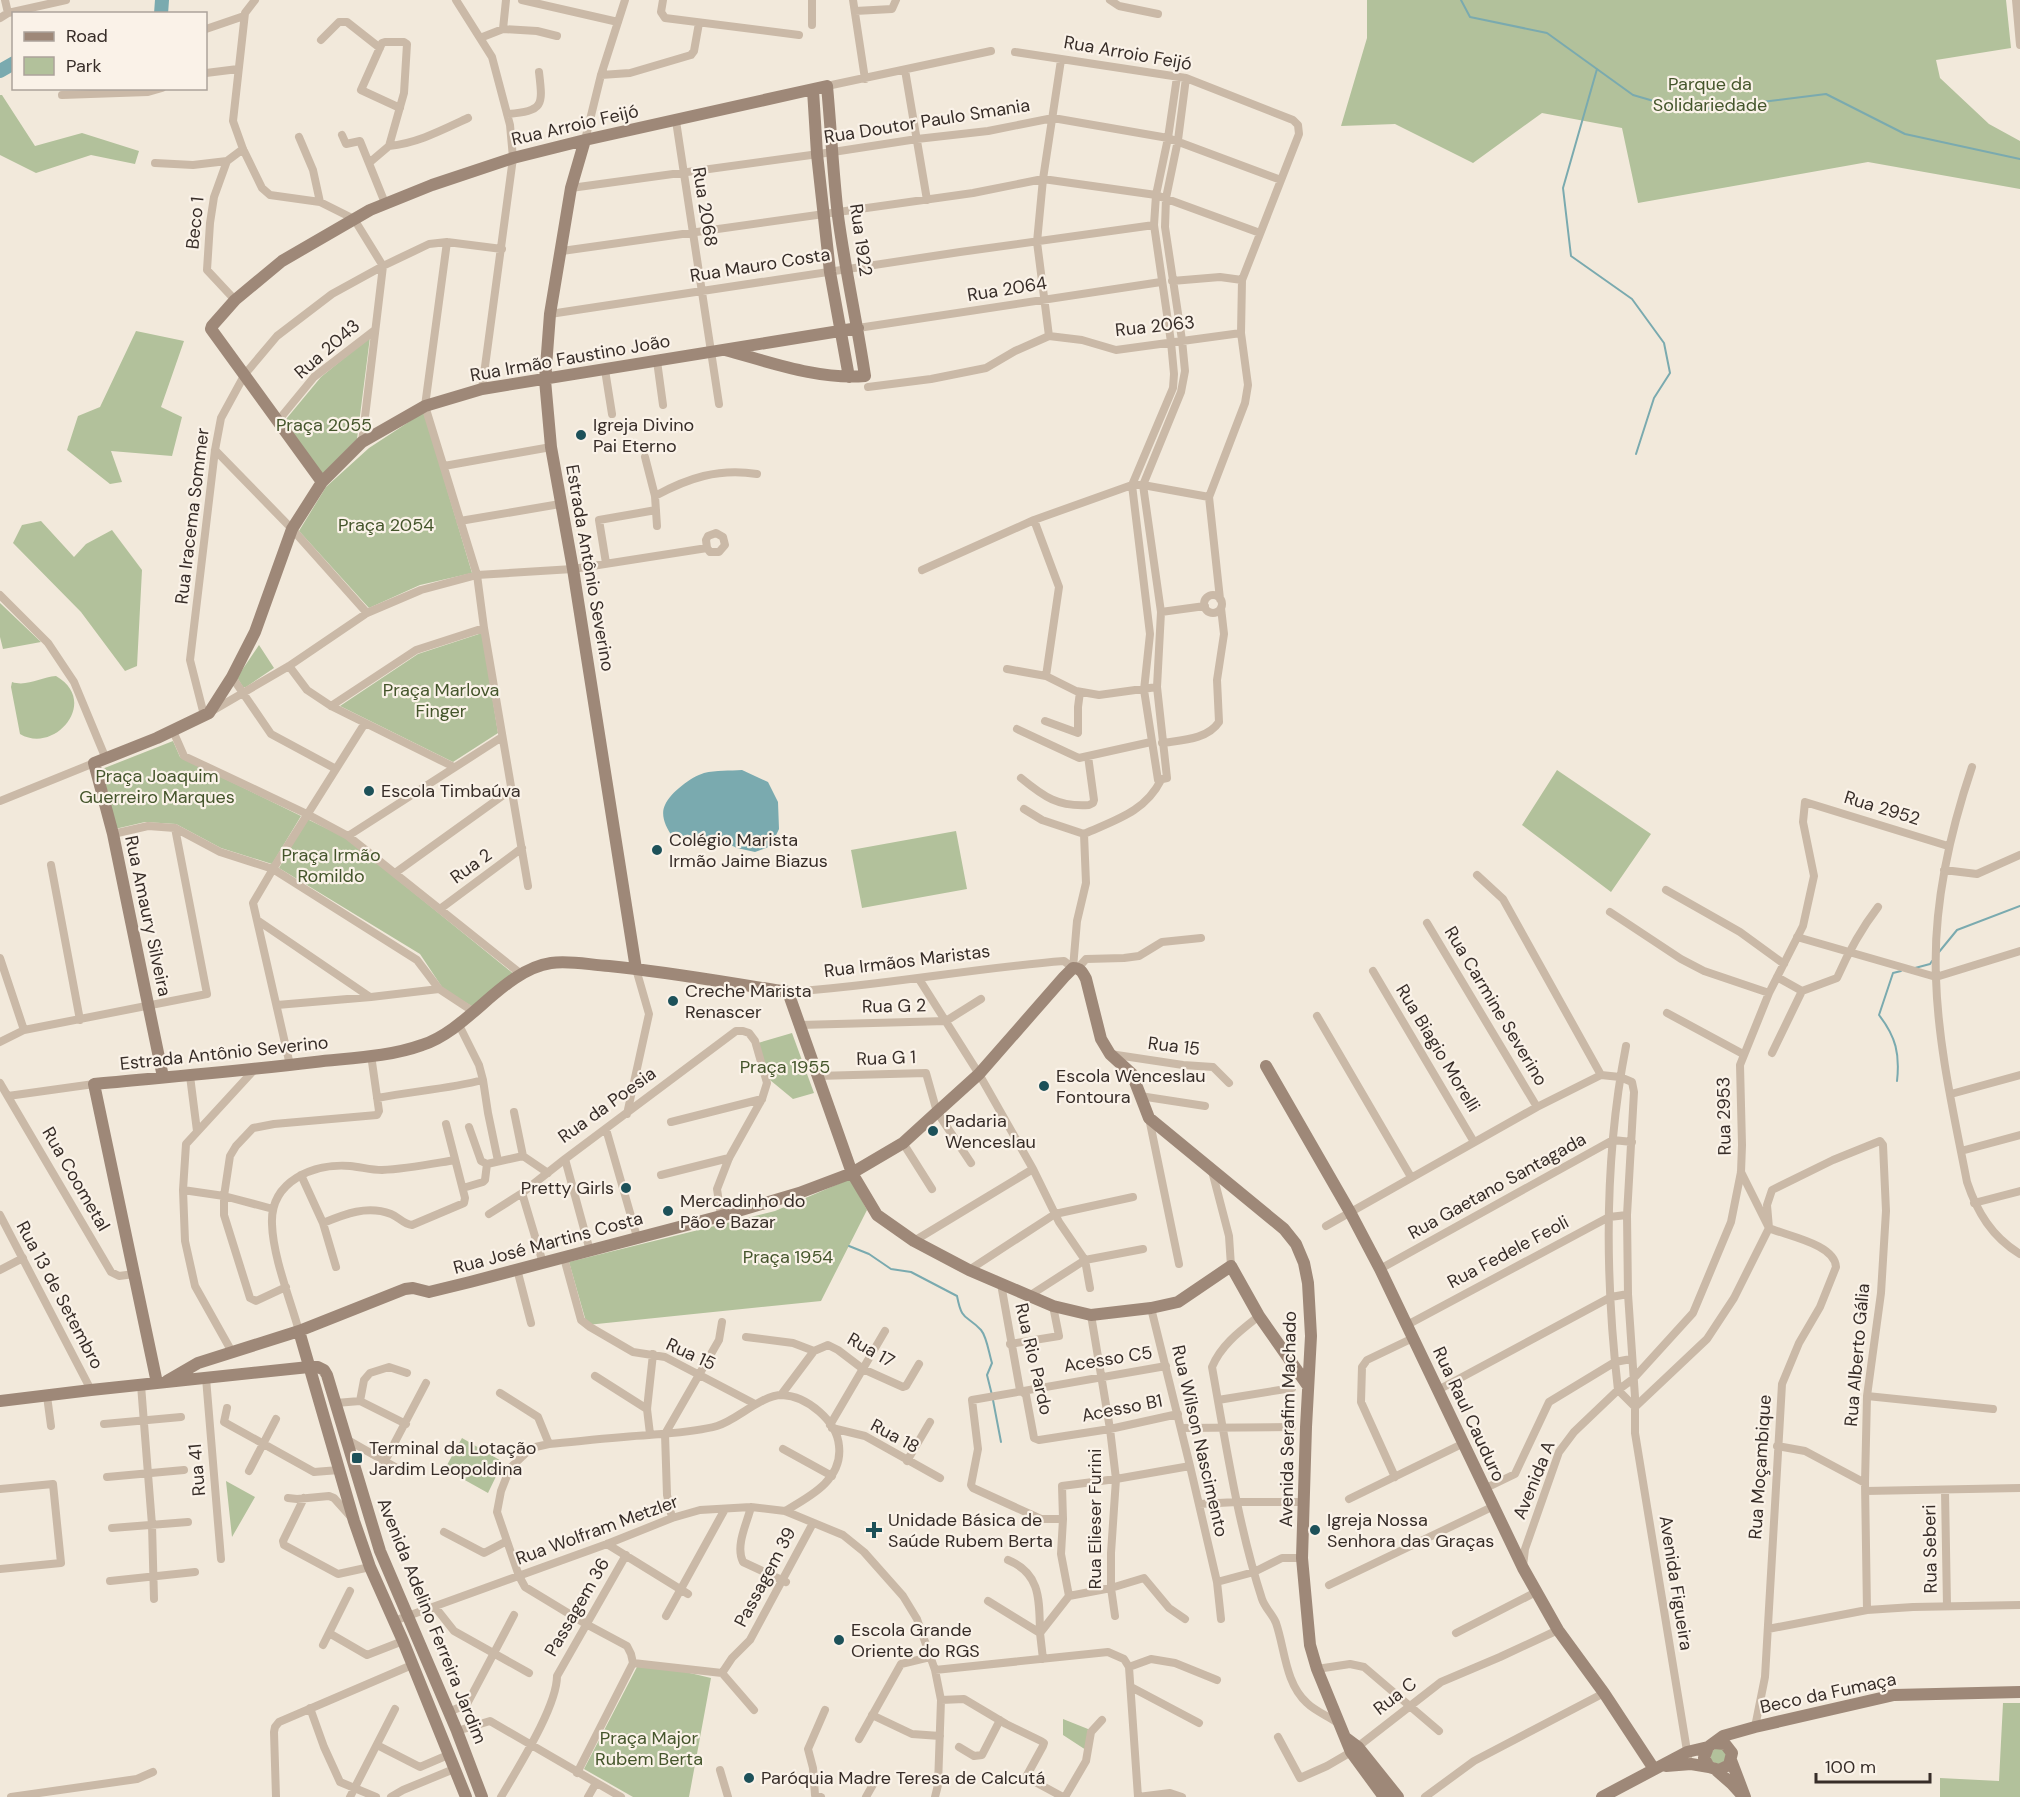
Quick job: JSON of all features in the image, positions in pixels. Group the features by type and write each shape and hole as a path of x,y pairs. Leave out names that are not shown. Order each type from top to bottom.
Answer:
{"street":[{"path":"5,0 8,13"},
{"path":"12,12 66,0"},
{"path":"255,0 244,16 233,121 261,188 270,195 320,202 354,219 383,266 362,442"},
{"path":"456,0 492,57 507,114 513,158 482,389"},
{"path":"503,28 506,0"},
{"path":"522,0 618,22"},
{"name":"Estrada Antônio Severino","path":"625,0 601,75 571,188 550,314 545,380 550,447 573,569 636,969 649,1014 627,1114"},
{"path":"663,0 662,12 665,18 799,35"},
{"path":"812,25 813,0"},
{"path":"853,0 865,79"},
{"path":"855,11 892,9 896,0"},
{"path":"1110,0 1119,6 1158,14"},
{"path":"2016,0 2020,45"},
{"path":"0,18 12,12"},
{"path":"207,29 244,16"},
{"path":"321,40 339,22 347,22 380,48"},
{"path":"601,75 630,73 691,55 694,51 699,23"},
{"path":"480,38 503,28 537,31 557,36"},
{"path":"369,163 389,146 400,108 404,93 407,44 385,42 382,43 362,90 400,108"},
{"name":"Rua Arroio Feijó","path":"245,374 211,329 212,326 235,300 282,261 385,203 432,184 513,158 585,140 991,51"},
{"name":"Rua Arroio Feijó","path":"1015,52 1182,78 1293,120 1298,125 1299,134 1281,180"},
{"path":"867,381 931,380 986,368 1015,351 1049,336 1037,242 1043,179 1061,60"},
{"path":"207,73 238,69"},
{"path":"905,70 927,200"},
{"path":"507,114 530,111 538,106 541,100 539,72"},
{"path":"1161,780 1156,777 1144,690 1150,634 1132,485 1173,388 1171,342 1154,225 1156,195 1182,78"},
{"path":"1024,809 1042,820 1084,834 1141,807 1161,780 1167,778 1157,687 1161,612 1143,485 1181,392 1185,371 1165,227 1166,198 1178,140 1182,78"},
{"name":"Rua 1922","path":"827,86 838,213 871,398"},
{"path":"62,94 155,90"},
{"name":"Rua 1922","path":"813,90 822,214 849,377"},
{"path":"389,146 425,138 468,118"},
{"name":"Rua Doutor Paulo Smania","path":"571,188 987,130 1053,118 1178,140 1281,180"},
{"name":"Rua 2068","path":"676,121 719,405"},
{"path":"342,135 346,144 360,141 385,203"},
{"path":"299,137 313,170 320,202"},
{"path":"155,164 193,165 227,161 243,149"},
{"name":"Beco 1","path":"227,161 214,197 207,270 235,300"},
{"path":"562,251 973,194 1043,179 1156,195 1260,233"},
{"path":"1162,743 1201,736 1216,727 1219,722 1217,680 1225,625 1217,580 1209,497 1245,404 1248,385 1241,333 1242,280 1281,180"},
{"name":"Rua Mauro Costa","path":"550,314 846,268 1154,225"},
{"path":"447,242 425,406 477,575 528,886"},
{"name":"Rua Iracema Sommer","path":"207,714 190,660 215,450 221,418 245,374 277,336 332,294 429,243 447,242 502,249"},
{"path":"1172,281 1220,278 1242,280"},
{"name":"Rua 2064","path":"858,328 1161,282"},
{"name":"Rua Irmão Faustino João","path":"207,714 232,677 255,632 292,529 322,482 362,442 425,406 482,389 858,328"},
{"name":"Rua 2043","path":"277,422 314,377 375,330"},
{"name":"Rua 2063","path":"1049,336 1082,340 1116,350 1241,333"},
{"name":"Rua Irmão Faustino João","path":"725,350 806,371 867,381"},
{"path":"657,362 663,405"},
{"path":"605,370 612,414"},
{"path":"245,374 277,422 322,482"},
{"path":"444,466 550,447"},
{"path":"215,450 292,529 367,613"},
{"path":"645,457 655,496 657,526"},
{"path":"655,496 693,478 735,471 757,474"},
{"path":"922,570 1034,520 1132,485 1209,497"},
{"path":"460,521 560,504"},
{"path":"606,563 600,520 656,510"},
{"path":"1034,520 1059,587 1046,676"},
{"path":"0,801 100,761 207,714 289,666 367,613 421,590 477,575 573,569 707,549"},
{"path":"1217,580 1210,596 1205,600 1208,609 1225,625"},
{"path":"0,595 48,643 74,682 100,761"},
{"path":"1210,596 1215,596 1221,603"},
{"path":"1161,612 1208,609 1217,612 1221,603"},
{"path":"331,706 416,650 484,628"},
{"path":"289,666 307,690 331,706 454,767"},
{"path":"1007,669 1046,676 1080,692 1099,695 1157,687"},
{"path":"232,677 271,734 336,769"},
{"path":"1045,721 1078,733 1080,692"},
{"path":"290,1065 253,903 365,723"},
{"path":"1017,729 1079,758 1151,742"},
{"path":"173,730 184,756 348,836 521,974"},
{"path":"348,836 502,737"},
{"path":"1021,778 1043,796 1062,804 1089,805 1094,800 1088,756"},
{"name":"Rua Amaury Silveira","path":"100,761 112,834 163,1077"},
{"path":"1972,767 1948,846 1944,870 1936,942 1941,1041 1966,1182 1974,1203 1988,1227 2006,1245 2020,1254"},
{"path":"395,873 512,789"},
{"name":"Rua 2952","path":"1806,802 1948,846"},
{"name":"Rua 2953","path":"1633,1379 1693,1313 1731,1222 1741,1172 1740,1065 1769,993 1803,926 1814,876 1803,822 1806,802"},
{"path":"112,834 148,826 175,828 220,852 273,869 417,960 439,989 474,1012"},
{"path":"0,1042 24,1030 207,994 175,828"},
{"path":"1076,968 1077,921 1086,883 1084,834"},
{"name":"Rua 2","path":"440,909 522,848"},
{"path":"1944,870 1977,874 2020,855"},
{"path":"51,866 80,1020"},
{"path":"1477,875 1503,899 1601,1076"},
{"path":"1666,890 1740,932 1784,964"},
{"path":"1772,1053 1801,994 1836,980 1848,953 1878,907"},
{"path":"1610,912 1681,959 1704,971 1769,993"},
{"path":"257,920 371,997"},
{"name":"Rua Carmine Severino","path":"1427,923 1537,1107"},
{"path":"1797,937 1936,976 2020,951"},
{"path":"1076,968 1086,959 1139,956 1162,942 1201,938"},
{"path":"0,958 24,1030"},
{"name":"Rua Irmãos Maristas","path":"636,969 788,992 867,986 1065,961 1076,968"},
{"name":"Estrada Antônio Severino","path":"94,1084 290,1065 371,1055 423,1045 459,1025 521,974 549,963 564,962 636,969"},
{"path":"1076,968 1083,973 1086,979 1101,1039 1110,1054 1132,1074 1140,1096 1205,1106"},
{"name":"Rua José Martins Costa","path":"299,1331 405,1289 435,1291 564,1258 799,1193 852,1173 903,1143 979,1074 1076,968"},
{"name":"Rua Biagio Morelli","path":"1373,971 1474,1142"},
{"path":"1777,977 1801,994"},
{"path":"919,979 979,1074 1033,1169 1055,1214 1084,1260 1090,1288"},
{"path":"277,1005 439,989"},
{"path":"788,992 852,1173 878,1215 914,1241 969,1270 1029,1296 1053,1306 1091,1315 1178,1302 1231,1266"},
{"name":"Rua G 2","path":"800,1025 946,1022 981,999"},
{"path":"1667,1013 1743,1054"},
{"path":"1317,1016 1411,1178"},
{"path":"459,1025 479,1065 498,1161"},
{"name":"Rua da Poesia","path":"489,1214 522,1193 736,1031 749,1033 755,1041 767,1083 762,1099"},
{"path":"1626,1046 1613,1140 1609,1217 1611,1297 1618,1390 1635,1407 1707,1339 1734,1298 1769,1228 1741,1172"},
{"name":"Rua 15","path":"1110,1054 1213,1067 1229,1083"},
{"path":"286,1287 256,1300 250,1298 224,1215 224,1196 230,1155 253,1128 377,1115 371,1055"},
{"name":"Rua Raul Cauduro","path":"1266,1066 1380,1269 1492,1507 1520,1552 1523,1568 1536,1592 1558,1630 1655,1768"},
{"path":"232,1352 195,1286 185,1241 183,1190 186,1144 255,1069"},
{"name":"Rua G 1","path":"817,1076 926,1073 937,1112 971,1163"},
{"path":"1951,1094 2020,1075"},
{"path":"190,1076 197,1131"},
{"path":"1326,1226 1537,1107 1601,1076 1620,1077"},
{"name":"Avenida Figueira","path":"1620,1077 1632,1082 1634,1092 1627,1215 1628,1294 1635,1433 1689,1758"},
{"path":"377,1098 420,1090 453,1088 483,1080"},
{"name":"Rua Coometal","path":"0,1083 111,1272 119,1276 134,1274"},
{"path":"8,1096 94,1084 134,1274 162,1382"},
{"name":"Avenida Serafim Machado","path":"1140,1096 1149,1118 1284,1229 1296,1244 1304,1263 1308,1283 1311,1336 1302,1558 1311,1645 1317,1669 1345,1737 1398,1797"},
{"path":"671,1122 762,1099"},
{"path":"721,1216 717,1189 729,1158 762,1099"},
{"path":"514,1112 524,1156 548,1173"},
{"path":"1149,1118 1179,1264"},
{"path":"323,1223 352,1211 374,1210 395,1215 406,1224 412,1225 464,1203 463,1188 446,1124"},
{"path":"469,1127 479,1158 488,1164"},
{"path":"606,1129 637,1237"},
{"path":"1960,1151 2020,1135"},
{"name":"Rua Gaetano Santagada","path":"1380,1269 1613,1140 1632,1142"},
{"name":"Rua Alberto Gália","path":"1769,1228 1767,1205 1772,1190 1833,1160 1880,1141 1883,1145 1886,1212 1881,1293 1867,1396 1867,1610"},
{"path":"903,1143 932,1189"},
{"path":"488,1164 524,1156"},
{"path":"661,1175 729,1158"},
{"path":"565,1159 590,1251"},
{"path":"162,1382 198,1363 299,1331 274,1242 273,1209 283,1188 301,1174 321,1167 400,1169 456,1160"},
{"path":"463,1188 485,1180 488,1164"},
{"path":"914,1241 1033,1169"},
{"path":"1212,1171 1229,1236 1231,1266 1259,1316 1308,1386"},
{"path":"301,1174 323,1223 336,1267"},
{"path":"183,1190 224,1196 273,1209"},
{"path":"1974,1203 2020,1191"},
{"path":"522,1193 543,1263"},
{"path":"969,1270 1055,1214 1132,1197"},
{"name":"Rua 13 de Setembro","path":"0,1215 91,1390"},
{"name":"Rua Fedele Feoli","path":"1407,1325 1609,1217 1627,1215"},
{"name":"Rua Moçambique","path":"1753,1727 1765,1677 1782,1384 1799,1343 1820,1307 1836,1267 1833,1256 1815,1244 1769,1228"},
{"path":"1029,1296 1084,1260 1143,1249"},
{"path":"0,1270 23,1258"},
{"name":"Rua 15","path":"564,1258 582,1320 633,1352 665,1357 755,1404"},
{"path":"517,1269 531,1323"},
{"name":"Rua Rio Pardo","path":"1001,1284 1020,1390 1026,1395 1036,1440"},
{"path":"1438,1390 1611,1297 1628,1294"},
{"path":"1010,1344 1059,1336 1053,1306"},
{"name":"Rua Wilson Nascimento","path":"1150,1308 1178,1414 1217,1582 1221,1619"},
{"name":"Rua Elieser Furini","path":"1091,1315 1116,1479 1111,1553 1115,1616"},
{"path":"1259,1316 1233,1336 1212,1367 1222,1428 1254,1572 1263,1603 1275,1622 1284,1662 1306,1703 1338,1723"},
{"path":"672,1518 667,1495 665,1434 719,1340 722,1322"},
{"name":"Avenida Adelino Ferreira Jardim","path":"299,1331 354,1521 370,1567 403,1641 464,1793"},
{"path":"831,1427 885,1332"},
{"path":"746,1337 793,1343 814,1351 781,1395"},
{"path":"1395,1478 1361,1402 1362,1367 1367,1360 1413,1338"},
{"name":"Rua 17","path":"814,1351 828,1346 838,1350 863,1369 903,1387 906,1386 919,1364"},
{"path":"650,1434 646,1409 653,1354"},
{"path":"1484,1489 1515,1474 1549,1402 1615,1362 1631,1359"},
{"name":"Acesso C5","path":"1063,1520 1041,1519 973,1488 971,1485 978,1449 972,1400 1166,1366"},
{"path":"1,1400 309,1367"},
{"name":"Avenida Adelino Ferreira Jardim","path":"309,1367 324,1370 381,1551 457,1731 482,1797"},
{"path":"360,1401 364,1380 370,1373 389,1367 407,1373"},
{"path":"595,1376 646,1409"},
{"name":"Rua 41","path":"206,1378 221,1559"},
{"name":"Avenida A","path":"1520,1552 1559,1452 1574,1432 1618,1390 1633,1379"},
{"path":"385,1461 426,1383"},
{"path":"141,1385 152,1525 154,1599"},
{"path":"1218,1400 1292,1388"},
{"path":"500,1393 538,1417 549,1444"},
{"path":"577,1773 633,1663 627,1646 525,1587 497,1512 501,1491 510,1468 531,1448 549,1444 665,1434 718,1426 755,1404 781,1395 802,1400 819,1411 839,1441 840,1455 832,1476 816,1493 784,1511"},
{"path":"47,1396 51,1426"},
{"path":"1867,1396 1992,1409"},
{"path":"336,1403 360,1401 406,1424"},
{"path":"227,1408 224,1422 263,1445 314,1472 339,1470"},
{"name":"Acesso B1","path":"1036,1440 1110,1429 1178,1414"},
{"path":"104,1424 181,1417"},
{"path":"249,1471 276,1419"},
{"path":"907,1461 930,1422"},
{"name":"Rua 18","path":"831,1427 865,1436 940,1478"},
{"path":"1181,1428 1292,1427"},
{"path":"346,1439 402,1472"},
{"path":"1349,1499 1462,1444"},
{"path":"1777,1446 1805,1451 1866,1487 1945,1491 2020,1488"},
{"path":"783,1449 832,1476"},
{"path":"1069,1596 1061,1554 1062,1486 1190,1466"},
{"path":"106,1477 184,1470"},
{"path":"0,1489 53,1484 61,1563 0,1569"},
{"name":"Rua Seberi","path":"1945,1491 1947,1606"},
{"path":"288,1498 329,1496 334,1498 354,1521"},
{"path":"304,1498 283,1541 284,1545 293,1552 338,1574 370,1567"},
{"path":"1199,1504 1305,1502"},
{"path":"751,1507 740,1556 743,1562 784,1582"},
{"name":"Rua Wolfram Metzler","path":"394,1621 672,1518 700,1510 751,1507 784,1511 843,1535 864,1552 903,1596 917,1619 935,1670 941,1700 938,1785 935,1797"},
{"path":"1329,1585 1492,1507"},
{"path":"666,1616 684,1592 725,1509"},
{"path":"111,1528 188,1522"},
{"name":"Passagem 39","path":"722,1673 732,1658 750,1640 784,1582 813,1523"},
{"path":"444,1532 484,1553 507,1541"},
{"path":"606,1544 684,1592"},
{"name":"Passagem 36","path":"501,1797 531,1745 557,1684 557,1676 626,1555"},
{"path":"1217,1582 1254,1572 1282,1558 1302,1558"},
{"path":"1008,1560 1027,1572 1039,1594 1042,1659"},
{"path":"110,1581 195,1572"},
{"path":"1040,1633 1069,1596 1112,1588 1144,1578 1169,1608 1185,1619"},
{"path":"323,1645 350,1591"},
{"path":"1456,1633 1536,1592"},
{"path":"988,1601 1040,1633"},
{"path":"1768,1629 1867,1610 2020,1605"},
{"path":"435,1607 454,1631 529,1673"},
{"path":"449,1712 467,1704 514,1615"},
{"name":"Rua C","path":"1278,1737 1299,1778 1327,1766 1355,1749 1441,1682 1558,1630"},
{"path":"328,1633 364,1655 403,1641"},
{"path":"935,1670 1108,1652 1124,1659 1129,1667 1138,1797 1170,1793 1182,1797"},
{"path":"859,1739 901,1664 930,1657"},
{"path":"1129,1667 1151,1659 1175,1664 1217,1680"},
{"path":"633,1663 722,1673 754,1710"},
{"path":"1317,1669 1350,1664 1364,1667 1439,1731"},
{"path":"276,1797 275,1727 279,1722 412,1665"},
{"path":"1131,1687 1199,1723"},
{"name":"Beco da Fumaça","path":"1689,1758 1723,1736 1894,1695 2020,1692"},
{"path":"1425,1797 1474,1761 1604,1693"},
{"path":"941,1700 964,1699 1044,1743 1026,1777 1064,1797 1086,1761 1091,1732 1102,1720"},
{"path":"310,1708 339,1780 342,1784 355,1787 376,1797"},
{"path":"350,1797 395,1709"},
{"path":"817,1796 808,1749 825,1710"},
{"path":"872,1715 912,1734 940,1736"},
{"path":"457,1731 490,1721 621,1797"},
{"path":"959,1747 974,1756 982,1755 1003,1722"},
{"name":"Beco da Fumaça","path":"1731,1755 1736,1742 1753,1727"},
{"path":"1722,1742 1731,1755 1744,1797 1704,1758 1711,1745 1722,1742"},
{"path":"377,1745 420,1767 448,1755"},
{"name":"Avenida Serafim Machado","path":"1355,1749 1384,1797"},
{"path":"1602,1797 1655,1768 1689,1758 1713,1768 1726,1768 1731,1755"},
{"path":"391,1797 454,1769 463,1770 468,1759"},
{"path":"720,1770 728,1797"},
{"path":"11,1797 137,1779 153,1772"},
{"path":"867,1797 875,1781"},
{"path":"464,1793 468,1783 477,1782"},
{"path":"588,1797 596,1783"}],"green space":[{"name":"Parque da Solidariedade","path":"1367,0 2006,0 2011,48 1936,60 1940,78 1989,124 2020,141 2020,189 1868,162 1638,203 1622,128 1542,113 1473,163 1395,124 1341,126 1367,38"},
{"path":"0,95 35,146 82,133 139,151 135,164 91,155 36,173 0,155"},
{"path":"136,331 184,341 161,407 182,417 172,456 111,451 122,482 110,484 67,450 78,416 100,407"},
{"name":"Praça 2055","path":"370,337 357,439 321,476 282,424 321,377"},
{"name":"Praça 2054","path":"424,412 472,573 420,585 369,608 299,531 326,487 369,448"},
{"path":"41,521 74,557 86,544 112,530 142,570 137,666 125,671 81,612 13,543 22,525"},
{"path":"0,603 41,642 3,649 0,637"},
{"name":"Praça Marlova Finger","path":"482,633 498,733 453,762 340,706 418,654"},
{"path":"259,645 274,668 243,687 238,676"},
{"path":"56,676 69,687 74,699 73,711 68,722 47,737 33,739 20,734 12,682 29,683"},
{"name":"Praça Joaquim Guerreiro Marques","path":"173,741 180,757 301,816 272,864 221,848 176,824 145,822 115,829 102,769"},
{"path":"1557,770 1651,834 1611,892 1522,825"},
{"name":"Praça Irmão Romildo","path":"307,819 346,838 515,975 475,1008 444,990 420,954 279,868"},
{"path":"956,831 967,889 862,908 851,850"},
{"name":"Praça 1955","path":"792,1033 814,1093 793,1099 770,1080 758,1043"},
{"name":"Praça 1954","path":"850,1179 867,1210 821,1301 587,1325 569,1262 775,1211"},
{"path":"462,1438 503,1462 488,1493 454,1474 457,1470 447,1465"},
{"path":"226,1481 255,1497 232,1537"},
{"name":"Praça Major Rubem Berta","path":"638,1665 673,1669 711,1678 689,1797 633,1797 584,1769"},
{"path":"2003,1703 2020,1703 2020,1797 1940,1797 1940,1778 1999,1781"},
{"path":"1063,1719 1088,1729 1086,1750 1063,1735"},
{"path":"1718,1747 1728,1753 1722,1766 1711,1761 1711,1752"}],"water":[{"path":"742,770 768,782 778,802 779,829 771,846 755,852 737,848 711,836 686,839 672,836 663,813 668,800 677,790 704,773"}],"waterway":[{"path":"161,12 162,0"},
{"path":"1461,0 1470,17 1547,33 1633,95 1688,111 1826,94 1905,134 2020,159"},
{"path":"0,71 12,64"},
{"path":"1597,69 1563,188 1571,256 1632,299 1664,343 1670,373 1654,398 1636,454"},
{"path":"1939,952 1957,930 2020,906"},
{"path":"1915,968 1930,964 1932,961"},
{"path":"1897,1081 1896,1046 1879,1015 1893,973 1901,971"},
{"path":"849,1246 869,1254 891,1269 911,1272 957,1296 965,1317 976,1325 985,1337 992,1363 987,1375 992,1395"},
{"path":"993,1400 1001,1442"}],"place":[{"name":"Igreja Divino Pai Eterno","path":"581,435"},
{"name":"Escola Timbaúva","path":"369,791"},
{"name":"Colégio Marista Irmão Jaime Biazus","path":"657,850"},
{"name":"Creche Marista Renascer","path":"673,1001"},
{"name":"Escola Wenceslau Fontoura","path":"1044,1086"},
{"name":"Padaria Wenceslau","path":"933,1131"},
{"name":"Pretty Girls","path":"626,1188"},
{"name":"Mercadinho do Pão e Bazar","path":"668,1211"},
{"name":"Terminal da Lotação Jardim Leopoldina","path":"357,1458"},
{"name":"Unidade Básica de Saúde Rubem Berta","path":"874,1530"},
{"name":"Igreja Nossa Senhora das Graças","path":"1315,1530"},
{"name":"Escola Grande Oriente do RGS","path":"839,1640"},
{"name":"Paróquia Madre Teresa de Calcutá","path":"749,1778"}]}
